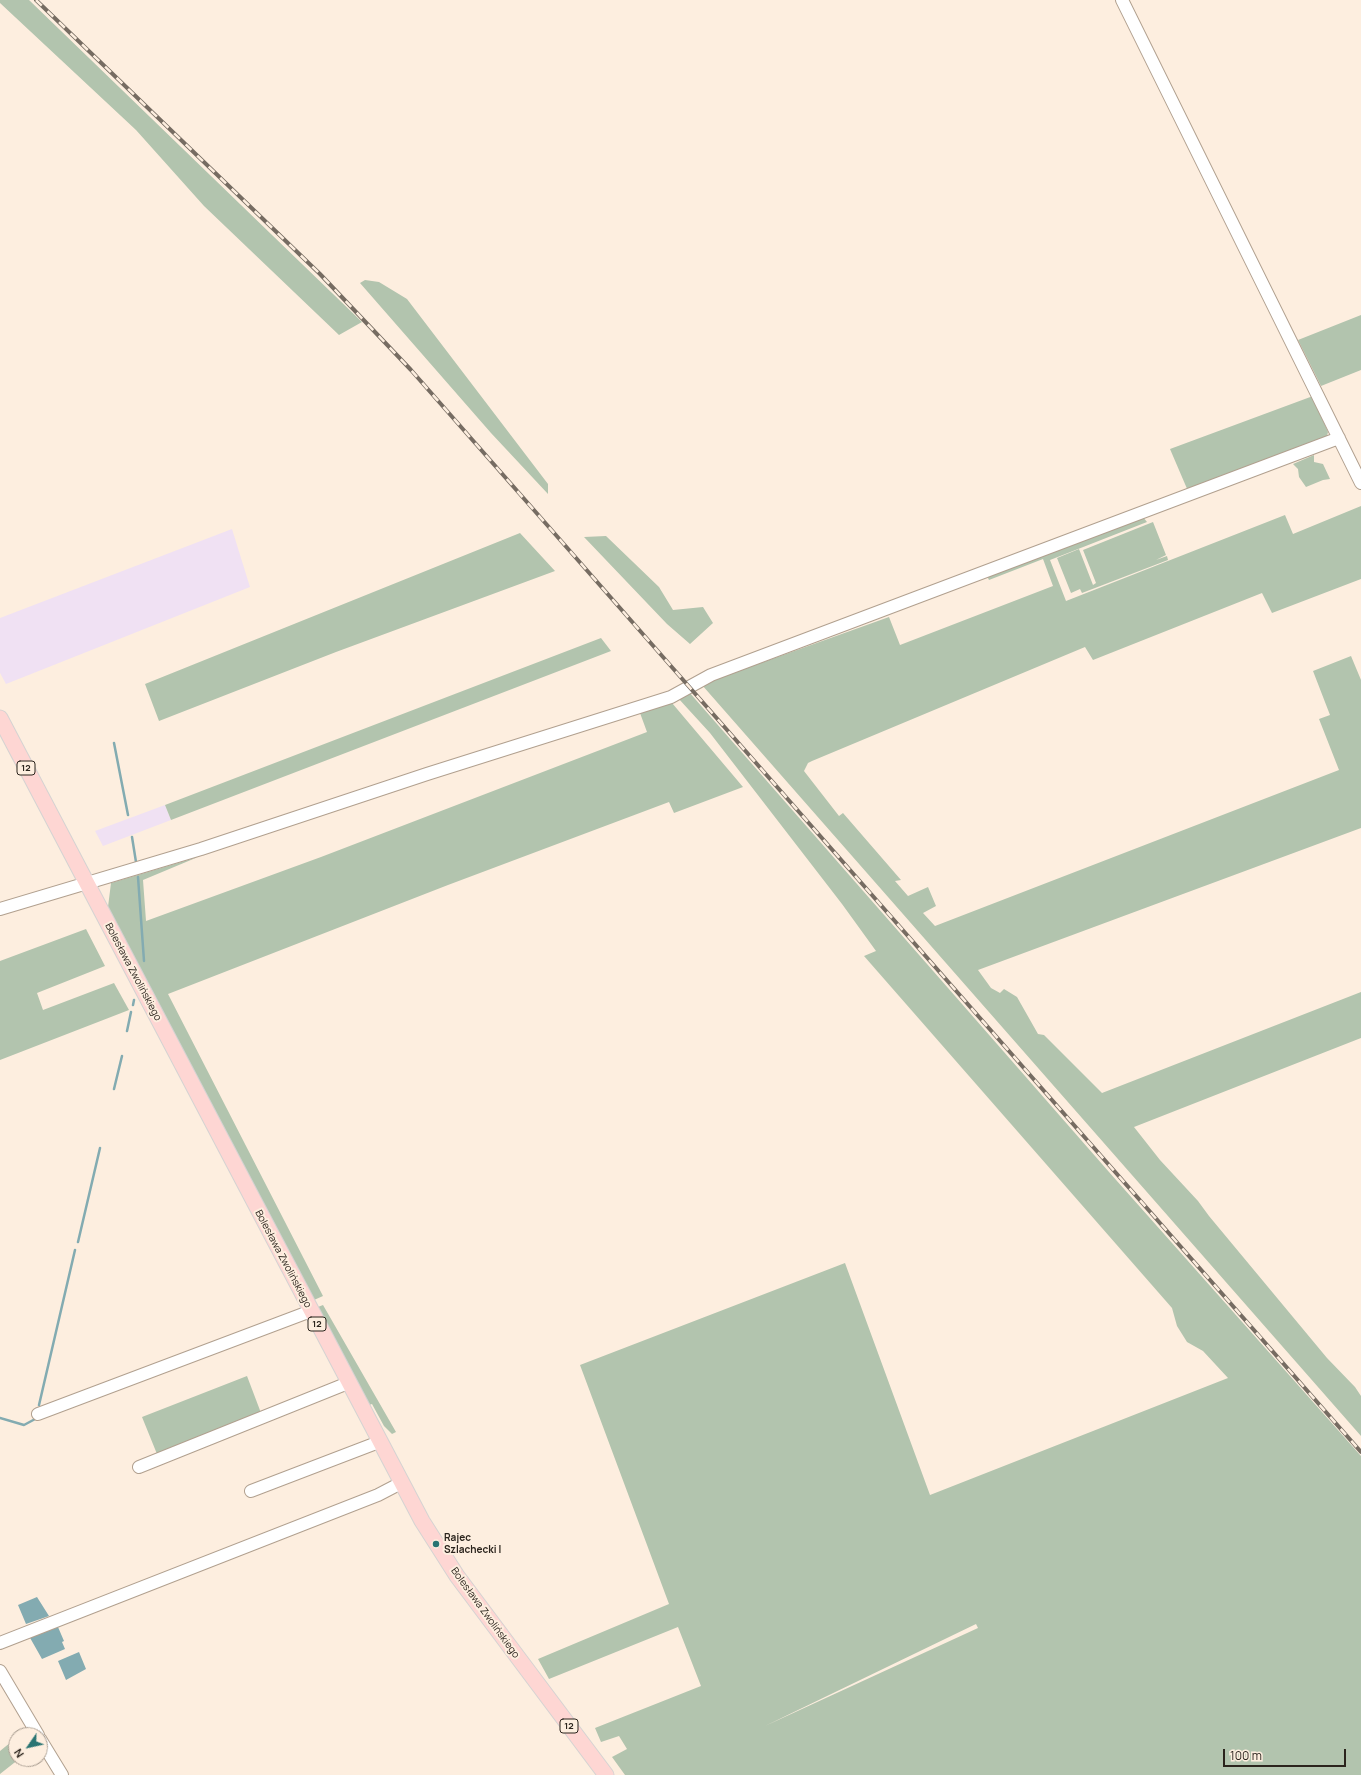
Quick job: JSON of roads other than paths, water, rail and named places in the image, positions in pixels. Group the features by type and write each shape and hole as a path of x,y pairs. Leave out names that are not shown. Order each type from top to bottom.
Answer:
{"main road":[{"name":"Bolesława Zwolińskiego","path":"0,718 379,1442 431,1536 457,1576 606,1775"}],"street":[{"path":"1122,0 1361,483"},
{"path":"0,909 201,849 435,772 671,697 711,675 1339,438"},
{"path":"38,1414 311,1311"},
{"path":"139,1466 348,1383"},
{"path":"251,1491 379,1442"},
{"path":"0,1643 370,1498 401,1483"},
{"path":"0,1671 33,1727"},
{"path":"48,1752 62,1775"}],"water":[{"path":"37,1597 49,1616 26,1624 18,1605"},
{"path":"58,1627 64,1641 62,1642 65,1649 42,1659 29,1636"},
{"path":"79,1652 86,1669 66,1680 58,1661"}],"waterway":[{"path":"114,743 128,815"},
{"path":"132,837 136,862"},
{"path":"138,877 144,961"},
{"path":"133,1005 134,1000"},
{"path":"127,1031 131,1012"},
{"path":"114,1089 122,1056"},
{"path":"78,1242 100,1148"},
{"path":"39,1405 75,1250"},
{"path":"0,1418 24,1425 37,1418"}],"railway":[{"path":"36,0 320,274 411,370 1361,1452"}],"place":[{"name":"Rajec Szlachecki I","path":"436,1544"}]}
